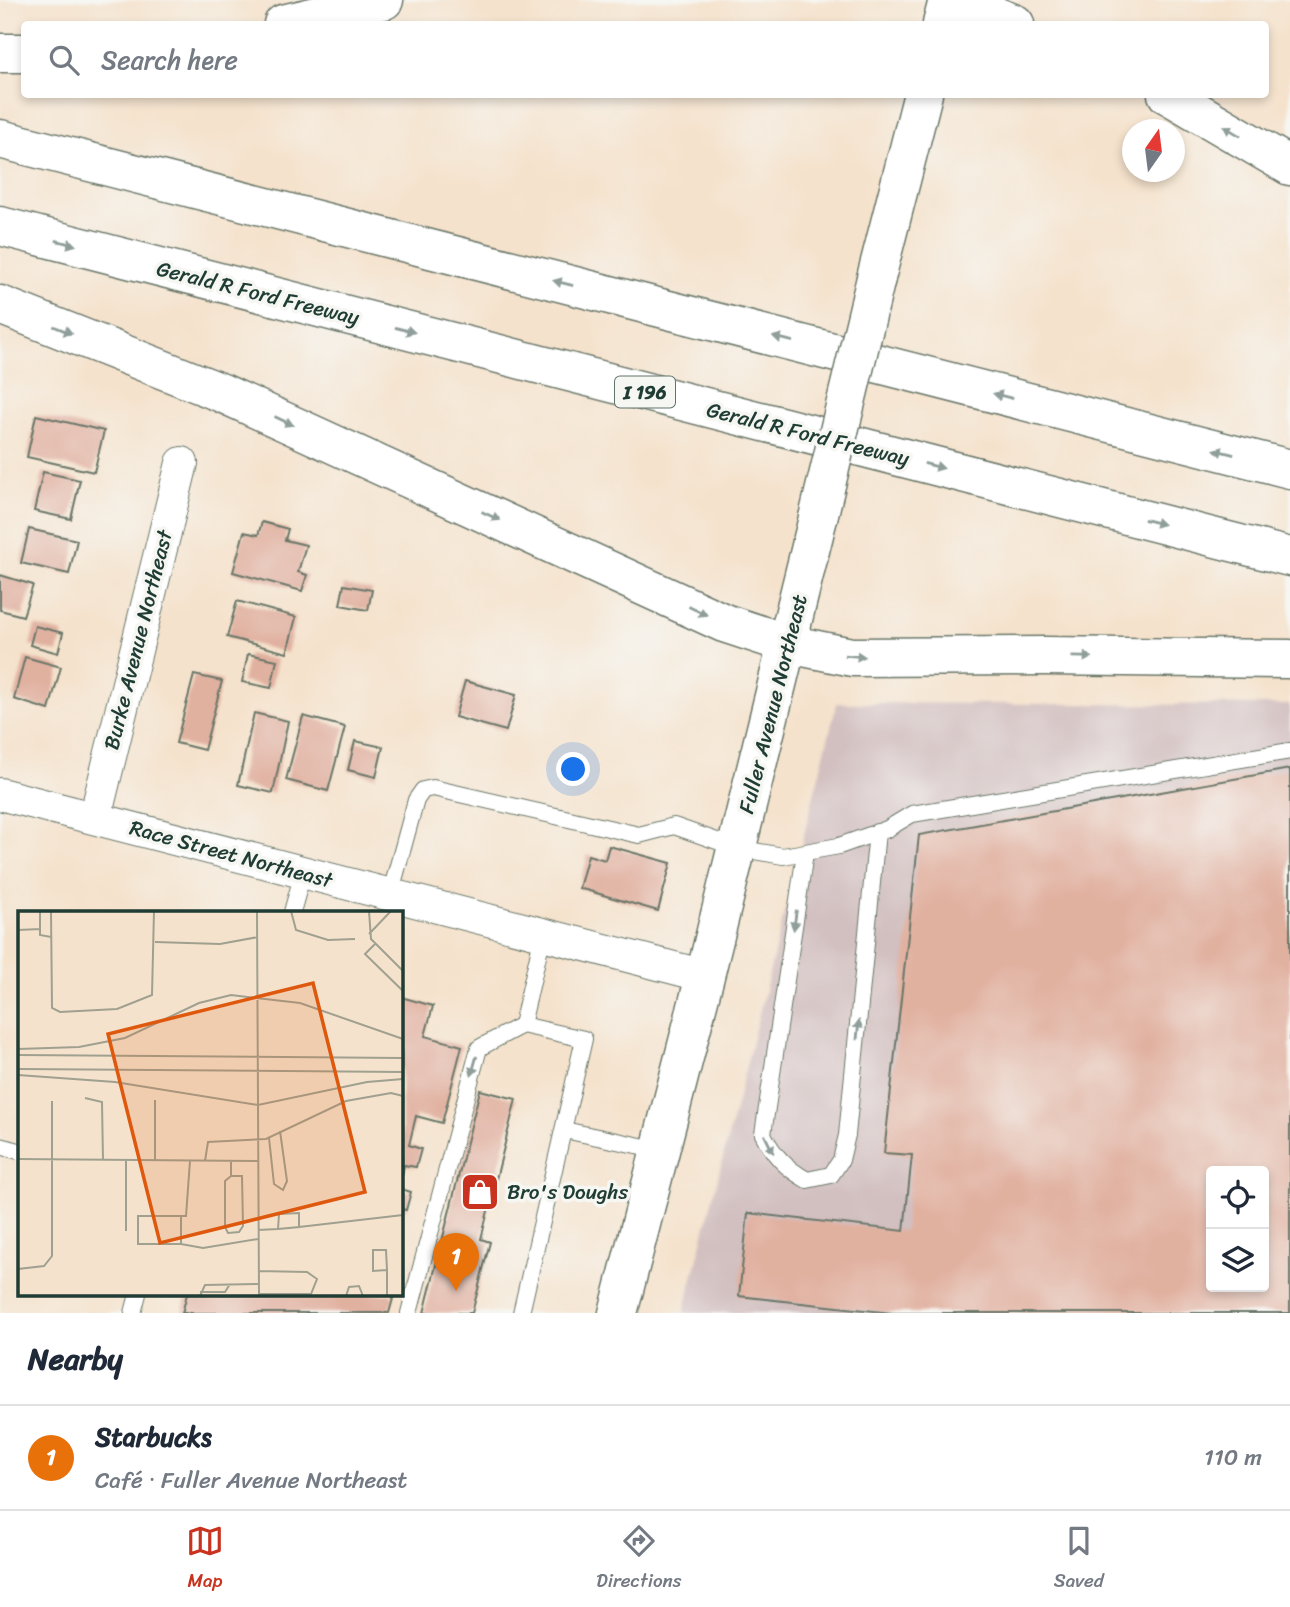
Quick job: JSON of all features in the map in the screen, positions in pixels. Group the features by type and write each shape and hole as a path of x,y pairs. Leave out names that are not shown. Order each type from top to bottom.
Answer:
{"main road":[{"path":"296,21 384,0"},
{"path":"943,21 948,0"},
{"path":"955,0 1008,21"},
{"path":"0,53 21,53"},
{"name":"Fuller Avenue Northeast","path":"618,1313 705,976 922,98"},
{"path":"1174,98 1290,166"},
{"path":"0,139 1290,469"},
{"name":"Gerald R Ford Freeway","path":"0,226 1290,557"},
{"path":"0,305 222,393 724,623 788,644 852,657 1290,659"}],"street":[{"name":"Burke Avenue Northeast","path":"95,818 182,463"},
{"name":"Race Street Northeast","path":"0,794 705,976"}],"lane":[{"path":"390,895 416,800 423,790 433,788 639,835 674,826 737,848 783,856 839,846 877,832 912,814 1290,751"},
{"path":"805,853 763,1134 773,1154 807,1180 831,1175 841,1160 847,1135 877,832"},
{"path":"292,911 303,873"},
{"path":"522,1025 543,934"},
{"path":"409,1313 479,1048 522,1025 584,1040 521,1313"},
{"path":"564,1129 660,1150"},
{"path":"0,1146 18,1151"},
{"path":"133,1313 137,1296"}],"shaded area":[{"path":"837,703 1290,705 1290,1313 684,1313"}],"building":[{"path":"36,415 104,431 94,472 27,457"},
{"path":"43,472 80,480 71,519 34,511"},
{"path":"262,522 288,529 285,540 306,545 298,572 307,575 302,591 233,572 244,532 258,535"},
{"path":"29,529 77,540 69,574 21,563"},
{"path":"0,575 33,585 23,616 0,610"},
{"path":"344,585 372,590 368,610 340,605"},
{"path":"237,601 296,617 287,653 227,637"},
{"path":"35,626 63,633 58,653 30,645"},
{"path":"248,654 277,660 271,688 242,682"},
{"path":"25,657 61,667 49,710 14,699"},
{"path":"194,675 222,681 204,750 176,743"},
{"path":"465,681 516,695 506,731 455,717"},
{"path":"254,713 288,721 273,793 238,785"},
{"path":"303,716 345,727 328,791 286,780"},
{"path":"355,741 383,747 376,777 348,770"},
{"path":"1290,769 1290,1313 892,1313 739,1296 748,1213 904,1231 912,1155 884,1153 919,835"},
{"path":"609,846 671,863 658,911 579,888 588,855 605,860"},
{"path":"402,997 433,1006 425,1036 462,1046 442,1123 416,1116 409,1145 421,1149 416,1167 404,1165 402,1176"},
{"path":"480,1090 516,1099 481,1239 490,1242 472,1313 424,1313"},
{"path":"402,1189 411,1192 406,1210 402,1209"},
{"path":"186,1296 394,1296 389,1313 182,1313"}],"place":[{"name":"Bro's Doughs","path":"480,1192"},
{"name":"Starbucks","path":"456,1291"}]}
